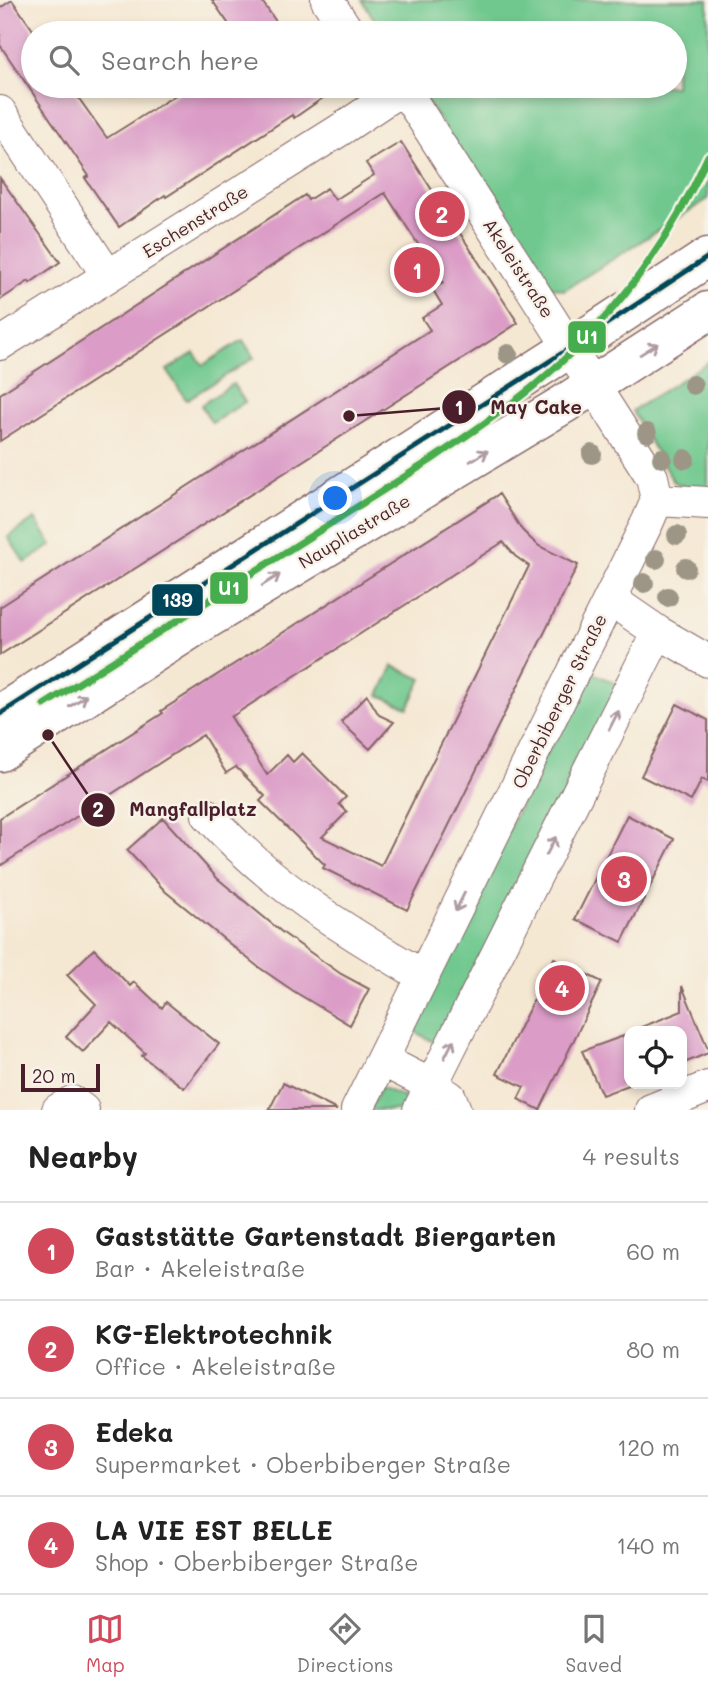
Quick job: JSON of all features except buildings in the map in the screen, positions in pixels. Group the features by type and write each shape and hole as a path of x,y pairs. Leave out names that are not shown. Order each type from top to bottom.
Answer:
{"street":[{"path":"327,0 341,21"},
{"name":"Eschenstraße","path":"0,344 340,130 379,98"},
{"name":"Akeleistraße","path":"408,98 652,477 657,500"},
{"path":"0,112 108,276"},
{"name":"Naupliastraße","path":"0,714 708,257"},
{"name":"Naupliastraße","path":"0,752 196,626 593,385 708,311"},
{"path":"610,598 657,500 708,503"},
{"name":"Oberbiberger Straße","path":"356,1110 610,598 658,632 708,661"},
{"path":"425,1098 658,632"},
{"path":"208,815 266,872 301,900 354,936 423,976"},
{"path":"382,1060 425,1098 450,1097 455,1110"},
{"path":"651,1110 708,1087"},
{"path":"58,1110 72,1102 83,1110"}],"green space":[{"path":"362,0 708,0 708,199 564,290 547,286 425,98 687,98 687,21 375,21"},
{"path":"243,340 254,358 186,400 167,370 194,353 203,365"},
{"path":"708,362 708,491 693,492 673,481 632,411"},
{"path":"233,384 245,402 212,423 201,405"},
{"path":"35,519 52,545 25,563 8,537"},
{"path":"393,666 422,679 408,708 379,695"},
{"path":"587,670 619,685 441,1046 410,1029"},
{"path":"381,1087 412,1101 407,1110 369,1110"}],"transit line":[{"name":"U1","path":"44,705 431,460 535,385 589,335 635,281 656,252 708,156"},
{"name":"139","path":"0,714 708,257"}],"place":[{"name":"KG-Elektrotechnik","path":"442,214"},
{"name":"Gaststätte Gartenstadt Biergarten","path":"417,270"},
{"name":"May Cake","path":"349,416"},
{"name":"Mangfallplatz","path":"48,735"},
{"name":"Edeka","path":"624,879"},
{"name":"LA VIE EST BELLE","path":"562,988"}]}
